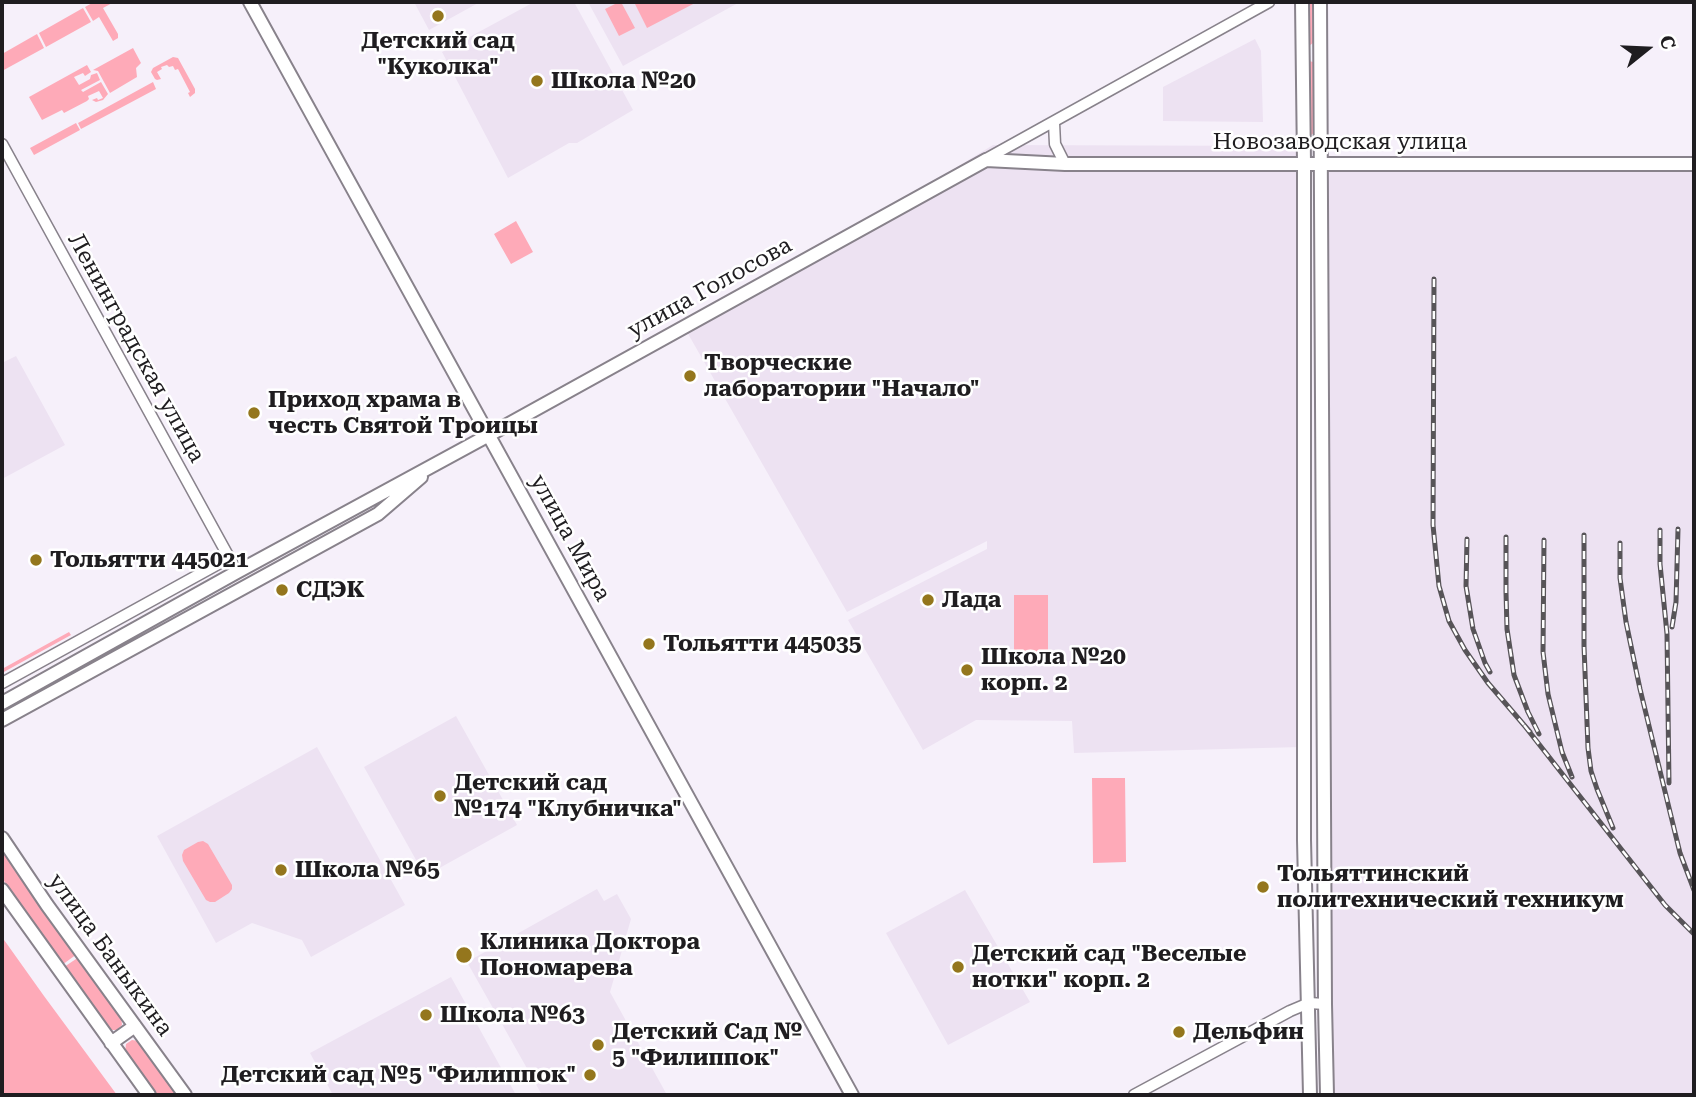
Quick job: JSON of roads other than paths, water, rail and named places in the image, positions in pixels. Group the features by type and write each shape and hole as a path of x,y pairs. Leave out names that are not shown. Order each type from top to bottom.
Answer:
{"main road":[{"name":"улица Мира","path":"250,2 852,1095"},
{"path":"1302,2 1304,826 1310,1095"},
{"path":"1320,2 1326,1095"},
{"path":"1302,54 1320,53"},
{"name":"улица Голосова","path":"2,703 986,160"},
{"name":"Новозаводская улица","path":"986,160 1065,164 1694,164"},
{"path":"1304,409 1323,409"},
{"name":"улица Голосова","path":"2,720 378,514 423,475 455,453"},
{"path":"371,499 379,506 378,514"},
{"path":"1304,560 1324,560"},
{"path":"166,611 166,624 174,626"},
{"name":"улица Баныкина","path":"2,838 185,1095"},
{"path":"2,890 149,1095"},
{"path":"111,1042 135,1026"}],"street":[{"path":"986,160 1269,2"},
{"path":"1054,123 1055,144 1065,164"},
{"name":"Ленинградская улица","path":"2,144 237,572"},
{"path":"2,683 229,558"},
{"path":"1134,1095 1290,1011 1309,1003 1325,1003"}],"railway":[{"path":"1434,279 1433,525 1439,586 1449,621 1465,650 1488,683 1530,732"},
{"path":"1672,627 1676,602 1678,529"},
{"path":"1660,530 1660,564 1667,634 1669,783"},
{"path":"1584,535 1588,748 1591,771 1613,828"},
{"path":"1506,537 1507,629 1514,675 1539,734"},
{"path":"1467,539 1466,586 1473,629 1490,672"},
{"path":"1544,540 1543,652 1548,694 1562,752 1572,777"},
{"path":"1620,543 1620,578 1626,622 1640,689 1680,853 1694,890"},
{"path":"1524,725 1665,905 1694,934"}],"place":[{"name":"Детский сад \"Куколка\"","path":"438,16"},
{"name":"Школа №20","path":"537,81"},
{"name":"Творческие лаборатории \"Начало\"","path":"690,376"},
{"name":"Приход храма в честь Святой Троицы","path":"254,413"},
{"name":"Тольятти 445021","path":"36,560"},
{"name":"СДЭК","path":"282,590"},
{"name":"Лада","path":"928,600"},
{"name":"Тольятти 445035","path":"649,644"},
{"name":"Школа №20 корп. 2","path":"967,670"},
{"name":"Детский сад №174 \"Клубничка\"","path":"440,796"},
{"name":"Школа №65","path":"281,870"},
{"name":"Тольяттинский политехнический техникум","path":"1263,887"},
{"name":"Клиника Доктора Пономарева","path":"464,955"},
{"name":"Детский сад \"Веселые нотки\" корп. 2","path":"958,967"},
{"name":"Школа №63","path":"426,1015"},
{"name":"Дельфин","path":"1179,1032"},
{"name":"Детский Сад № 5 \"Филиппок\"","path":"598,1045"},
{"name":"Детский сад №5 \"Филиппок\"","path":"590,1075"}]}
